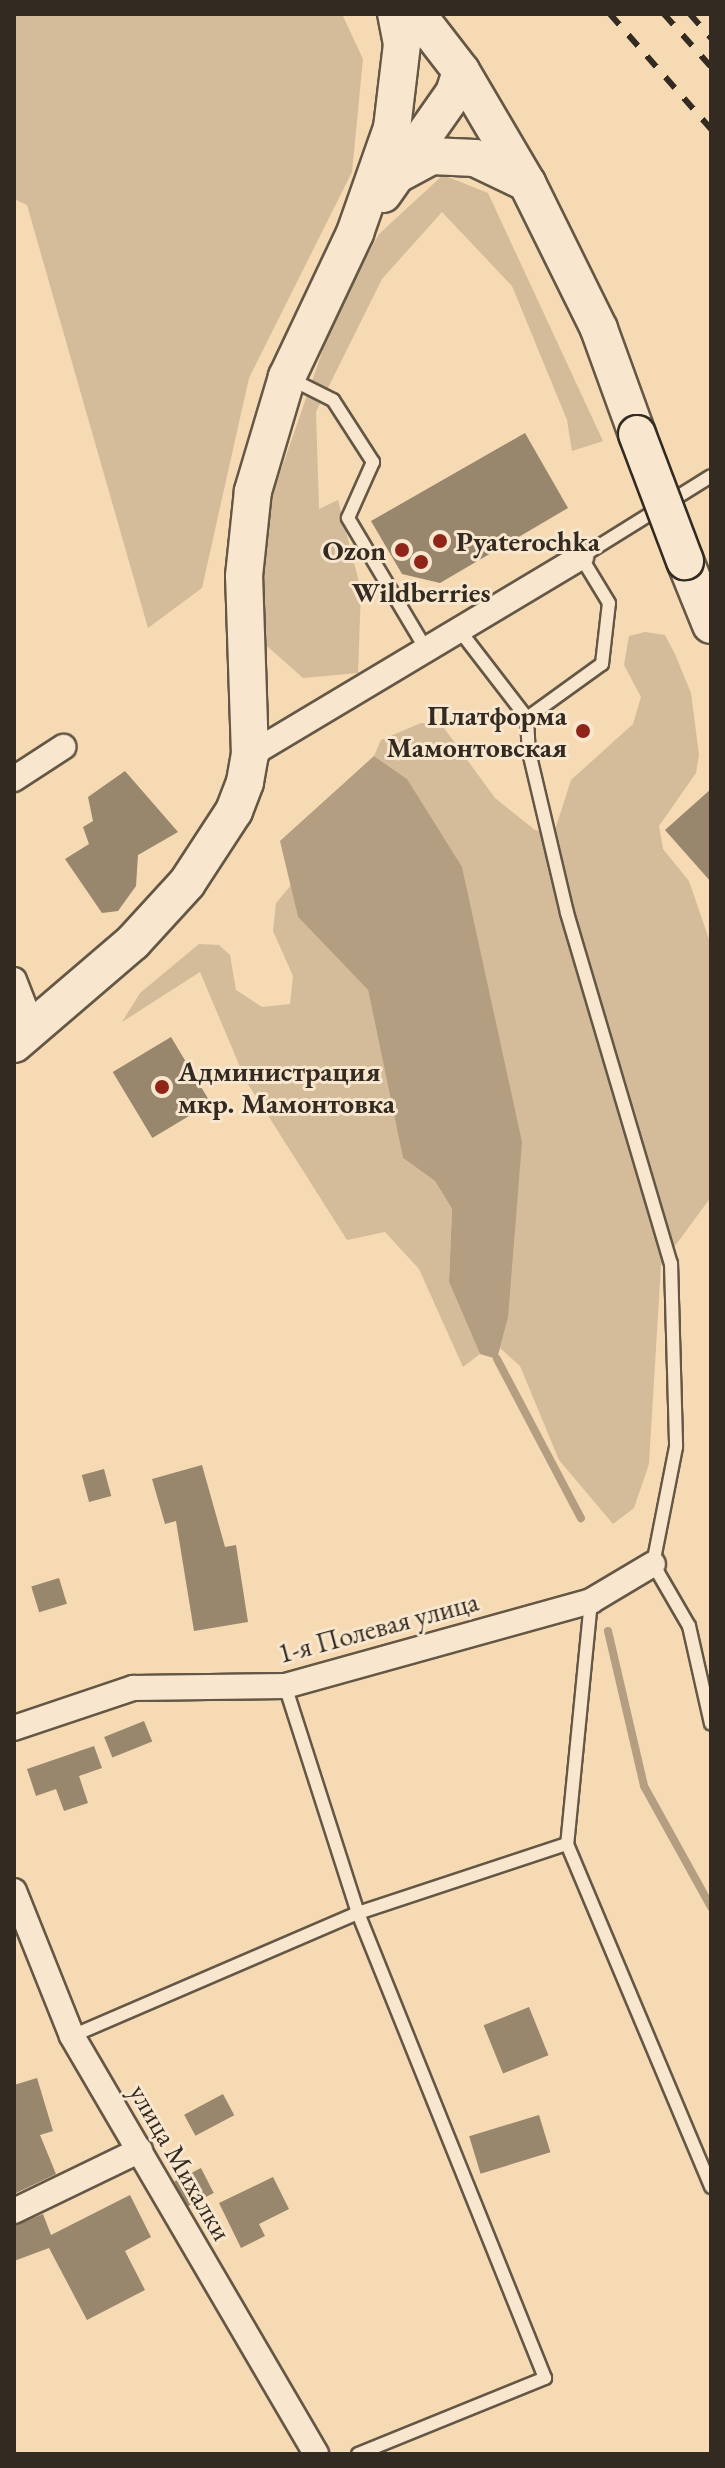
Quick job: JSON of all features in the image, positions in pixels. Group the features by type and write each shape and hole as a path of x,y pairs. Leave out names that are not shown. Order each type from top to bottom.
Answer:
{"street":[{"path":"23,1036 133,942 187,883 234,811 250,755 248,527 262,451 287,377 355,233 392,128 402,44 396,14"},
{"path":"417,14 461,71 527,183 599,329 711,625"},
{"path":"392,128 419,90 461,71"},
{"path":"355,233 454,93 461,71"},
{"path":"396,175 431,156 475,158 527,183"},
{"path":"250,755 581,557"},
{"path":"14,779 63,747"},
{"path":"14,980 23,1036"},
{"name":"1-я Полевая улица","path":"14,1728 133,1688 285,1686 591,1601 653,1564"},
{"name":"улица Михалки","path":"14,1891 72,2036 316,2454"},
{"path":"14,2211 140,2150"}],"lane":[{"path":"287,377 333,400 373,462 348,518 427,651"},
{"path":"527,718 602,664 609,603 581,557 711,476"},
{"path":"460,631 527,718 529,752 567,913 671,1263 676,1447 653,1564 689,1626 711,1724"},
{"path":"591,1601 567,1844 711,2187"},
{"path":"285,1686 358,1913 545,2378 358,2454"},
{"path":"72,2036 358,1913 567,1844"}],"shaded area":[{"path":"14,14 342,14 363,59 352,172 249,378 202,588 148,628 27,205 14,199"},
{"path":"443,175 488,193 603,441 572,451 567,420 512,286 442,212 382,279 316,412 319,509 338,500 361,590 358,673 303,678 259,639 271,499 336,312 379,234"},
{"path":"645,632 665,635 675,654 691,693 699,755 696,773 659,826 663,849 689,881 711,945 711,1197 661,1265 649,1464 634,1508 613,1524 559,1460 520,1366 500,1348 508,1318 407,779 374,756 381,740 421,723 441,724 495,798 535,830 554,833 571,780 633,724 641,697 624,665 629,636"},
{"path":"374,756 407,779 462,867 522,1142 508,1318 497,1359 480,1354 449,1282 452,1209 435,1181 403,1158 368,990 298,917 280,841"},
{"path":"291,885 298,917 368,990 403,1158 435,1181 452,1209 449,1282 480,1354 463,1367 419,1269 385,1232 347,1240 246,1081 200,972 122,1022 140,993 199,944 219,945 230,955 236,990 262,1007 290,1004 293,976 273,931 276,903"}],"building":[{"path":"525,433 568,508 440,583 402,574 371,521"},
{"path":"125,771 178,832 138,855 136,886 118,911 102,913 65,859 89,844 83,827 93,821 88,797"},
{"path":"711,789 711,882 665,830"},
{"name":"Администрация мкр. Мамонтовка","path":"171,1037 211,1103 152,1138 113,1072"},
{"path":"202,1465 225,1547 236,1545 248,1622 194,1631 176,1521 165,1524 152,1479"},
{"path":"104,1469 111,1496 89,1502 82,1475"},
{"path":"59,1578 67,1604 39,1612 31,1586"},
{"path":"144,1721 152,1741 112,1758 104,1737"},
{"path":"94,1746 102,1768 79,1776 88,1803 64,1811 56,1789 36,1796 27,1769"},
{"path":"529,2007 548,2055 503,2074 484,2025"},
{"path":"37,2078 53,2131 40,2135 56,2174 14,2194 14,2085"},
{"path":"223,2094 234,2115 195,2136 184,2115"},
{"path":"539,2115 550,2152 481,2174 469,2136"},
{"path":"201,2168 214,2193 187,2207 174,2182"},
{"path":"273,2177 289,2209 259,2224 265,2236 241,2248 219,2203"},
{"path":"130,2195 151,2237 125,2251 145,2290 87,2320 49,2248 14,2261 14,2226 43,2214 51,2235"}],"waterway":[{"path":"497,1359 581,1518"},
{"path":"608,1631 644,1786 711,1907"}],"railway":[{"path":"610,14 711,129"},
{"path":"664,14 711,67"},
{"path":"690,14 711,38"}],"place":[{"name":"Pyaterochka","path":"440,541"},
{"name":"Ozon","path":"402,550"},
{"name":"Wildberries","path":"421,562"},
{"name":"Платформа Мамонтовская","path":"583,731"},
{"name":"Администрация мкр. Мамонтовка","path":"162,1087"}]}
